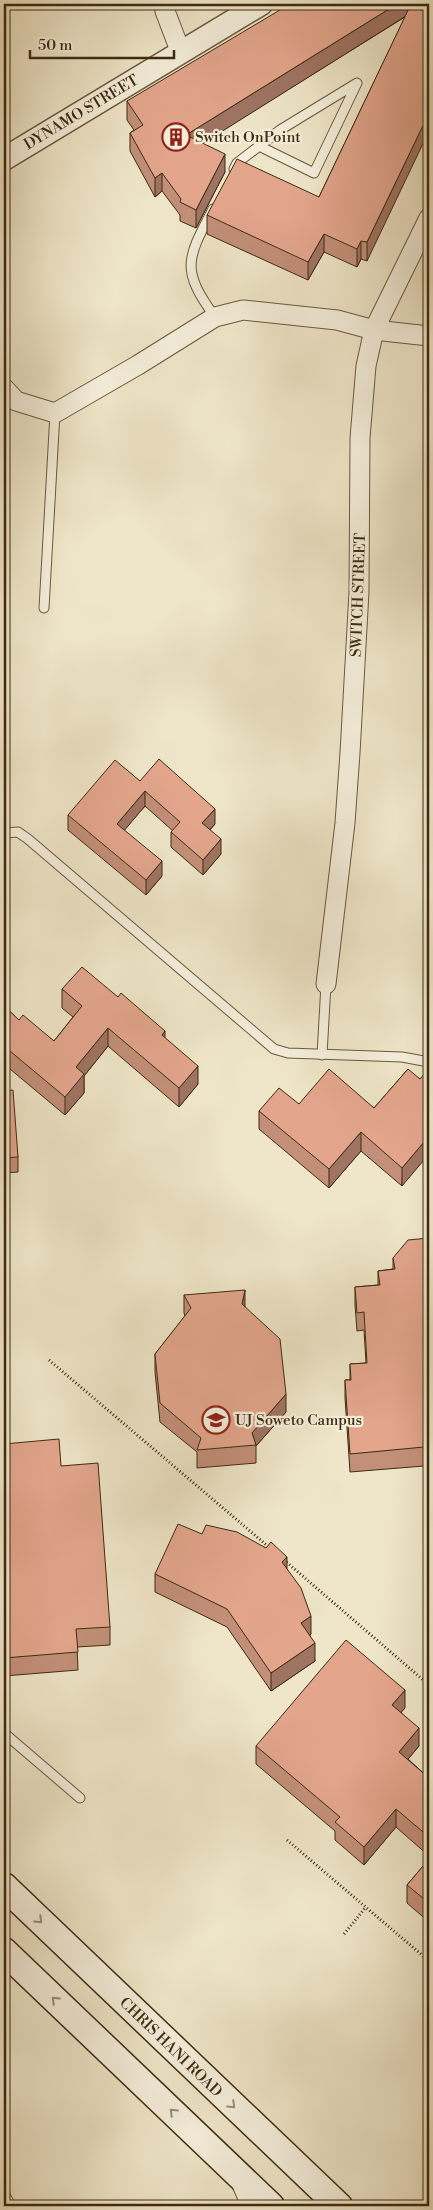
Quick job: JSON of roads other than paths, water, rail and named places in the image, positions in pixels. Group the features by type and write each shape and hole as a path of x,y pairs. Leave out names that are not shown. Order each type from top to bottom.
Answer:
{"main road":[{"name":"CHRIS HANI ROAD","path":"4,1886 339,2206"},
{"path":"4,1951 271,2206"}],"street":[{"path":"164,4 165,12 181,52"},
{"name":"DYNAMO STREET","path":"4,159 261,4"},
{"name":"SWITCH STREET","path":"326,984 350,754 360,592 360,438 366,366 374,330 429,218"},
{"path":"4,388 16,401 55,413 138,365 215,317 243,310 337,320 374,330 429,336"}],"lane":[{"path":"228,181 237,163 259,146 280,130 357,83 314,173 259,146"},
{"path":"215,317 198,293 190,271 196,242 219,198"},
{"path":"44,608 55,413"},
{"path":"4,833 18,832 28,839 270,1046 288,1053 402,1057 429,1062"},
{"path":"322,1055 326,984"},
{"path":"4,1733 80,1798"},
{"path":"223,2160 246,2206"},
{"path":"4,2193 11,2206"}],"place":[{"name":"Switch OnPoint","path":"176,137"},
{"name":"UJ Soweto Campus","path":"216,1420"}]}
